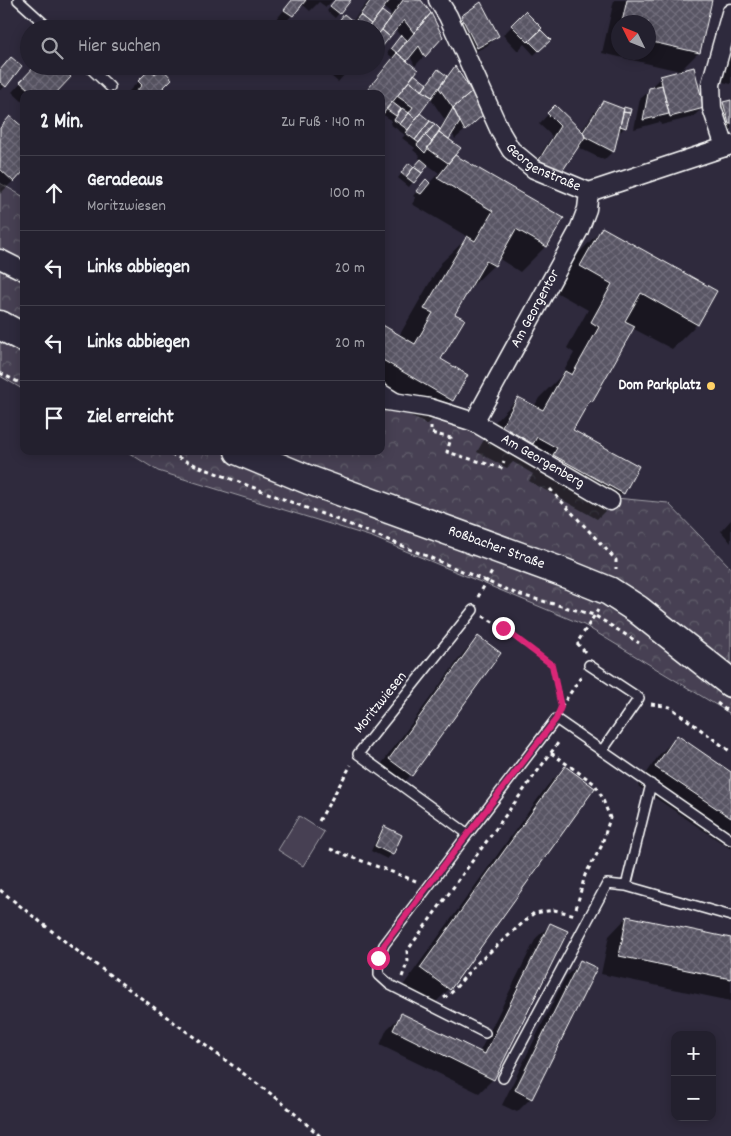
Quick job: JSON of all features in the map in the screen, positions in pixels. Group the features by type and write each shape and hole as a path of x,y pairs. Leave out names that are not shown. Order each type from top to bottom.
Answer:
{"main road":[{"path":"0,325 20,336"},
{"name":"Roßbacher Straße","path":"249,455 309,480 501,550 608,592 637,609 723,692"}],"street":[{"name":"Georgenstraße","path":"438,0 448,16 501,133 512,150 534,168 589,192 728,146"},
{"path":"728,146 712,108 711,84 731,13"},
{"name":"Am Georgentor","path":"474,422 579,230 587,209 589,192"},
{"path":"0,259 20,269"},
{"name":"Am Georgenberg","path":"385,401 430,408 474,422 529,456 610,501"}],"lane":[{"path":"18,0 40,20"},
{"path":"97,75 110,87"},
{"path":"385,391 405,404"},
{"name":"Moritzwiesen","path":"468,834 358,754 473,610"},
{"path":"590,665 639,698 602,751"},
{"path":"485,1033 390,985 379,975 378,958 384,945 556,719 731,840"},
{"path":"626,886 650,784"},
{"path":"503,1078 607,884 626,886 731,916"}],"path":[{"path":"0,373 20,383"},
{"path":"430,408 431,433 451,438 447,452 501,468 507,454 524,461 529,456"},
{"path":"172,455 369,532 517,594 594,616 645,646"},
{"path":"544,482 616,560"},
{"path":"501,550 473,610 503,628 552,665 561,707 556,719"},
{"path":"723,692 731,714"},
{"path":"636,701 670,707 731,752"},
{"path":"398,990 408,961 408,951 562,737"},
{"path":"551,753 595,784 610,818 600,847 585,875 575,914"},
{"path":"319,821 358,754"},
{"path":"330,849 428,886"},
{"path":"0,890 72,947 278,1099 320,1136"},
{"path":"431,1006 452,992 474,966 534,913 554,910 575,914 588,920"}],"green space":[{"path":"0,183 20,195 20,388 0,376"},
{"path":"385,405 406,407 458,425 595,496 668,503 731,568 731,714 584,625 372,537 158,471 132,455 385,455"},
{"path":"299,816 324,832 303,866 278,850"}],"building":[{"path":"292,0 306,0 293,16 284,10"},
{"path":"335,0 351,0 340,14 330,6"},
{"path":"371,0 390,0 374,20 366,20 360,15"},
{"path":"403,0 421,0 431,13 414,33 404,20 390,37 385,33 385,26"},
{"path":"627,0 712,0 700,53 656,43 656,15 624,15"},
{"path":"481,2 499,36 477,48 461,16"},
{"path":"382,11 391,18 385,26 385,20 374,20"},
{"path":"525,11 542,28 528,42 511,25"},
{"path":"431,13 443,37 425,57 419,46 407,61 397,53"},
{"path":"344,14 352,20 340,20"},
{"path":"360,15 366,20 356,20"},
{"path":"541,30 551,40 539,51 529,41"},
{"path":"385,33 390,37 385,43"},
{"path":"401,35 407,40 397,53 391,48"},
{"path":"397,53 418,70 385,111 385,90 367,90 379,75 385,75 385,68"},
{"path":"11,57 20,64 20,69 6,87 0,82 0,70"},
{"path":"455,66 472,92 453,108 439,88"},
{"path":"694,67 704,108 670,117 660,76"},
{"path":"438,69 447,76 432,97 422,91"},
{"path":"414,74 427,84 422,91 409,81"},
{"path":"27,75 69,75 71,77 59,90 29,90 20,82"},
{"path":"144,75 168,75 172,79 161,90 138,90 142,85 138,81"},
{"path":"409,81 432,97 416,119 409,113 413,107 397,96"},
{"path":"662,85 669,114 643,120 649,88"},
{"path":"472,92 484,114 465,131 453,108"},
{"path":"731,100 731,124 729,124 723,102"},
{"path":"603,101 624,109 614,152 585,137 583,132"},
{"path":"392,102 401,109 396,116 386,109"},
{"path":"555,105 583,132 585,137 559,176 537,163 560,126 547,113"},
{"path":"624,107 631,109 630,113 623,112"},
{"path":"402,108 409,113 400,124 394,120"},
{"path":"453,108 460,122 449,139 439,132"},
{"path":"623,112 630,113 626,128 620,126"},
{"path":"409,113 416,119 408,130 400,124"},
{"path":"420,113 430,121 415,140 406,133"},
{"path":"10,116 20,125 20,175 14,182 0,169 0,128"},
{"path":"430,121 435,124 419,143 415,140"},
{"path":"435,124 440,129 432,142 425,135"},
{"path":"439,132 461,148 448,163 427,148"},
{"path":"425,135 432,142 425,153 417,145"},
{"path":"455,155 564,218 547,247 516,229 495,266 486,261 455,314 465,319 441,359 468,375 453,401 385,361 385,326 415,344 433,313 424,309 467,236 475,241 493,211 437,178"},
{"path":"421,159 428,165 422,173 414,167"},
{"path":"409,163 414,167 406,177 401,173"},
{"path":"414,167 422,173 414,183 406,177"},
{"path":"426,179 430,183 421,194 416,191"},
{"path":"602,227 717,291 698,325 641,293 625,321 635,326 592,402 590,400 573,430 639,466 624,494 553,455 557,448 537,437 533,444 502,426 518,397 543,410 565,371 572,375 599,327 591,322 612,284 580,266"},
{"path":"478,636 501,653 412,776 389,759"},
{"path":"677,735 731,772 731,818 655,767"},
{"path":"565,766 595,788 450,990 420,968"},
{"path":"384,826 402,835 393,855 375,846"},
{"path":"627,916 731,938 731,979 619,956"},
{"path":"550,923 568,931 494,1080 393,1030 401,1013 485,1054"},
{"path":"580,960 597,968 532,1099 515,1090"}],"place":[{"name":"Dom Parkplatz","path":"711,386"}],"route":[{"path":"378,958 384,945 556,719 561,707 552,665 503,628"}]}
